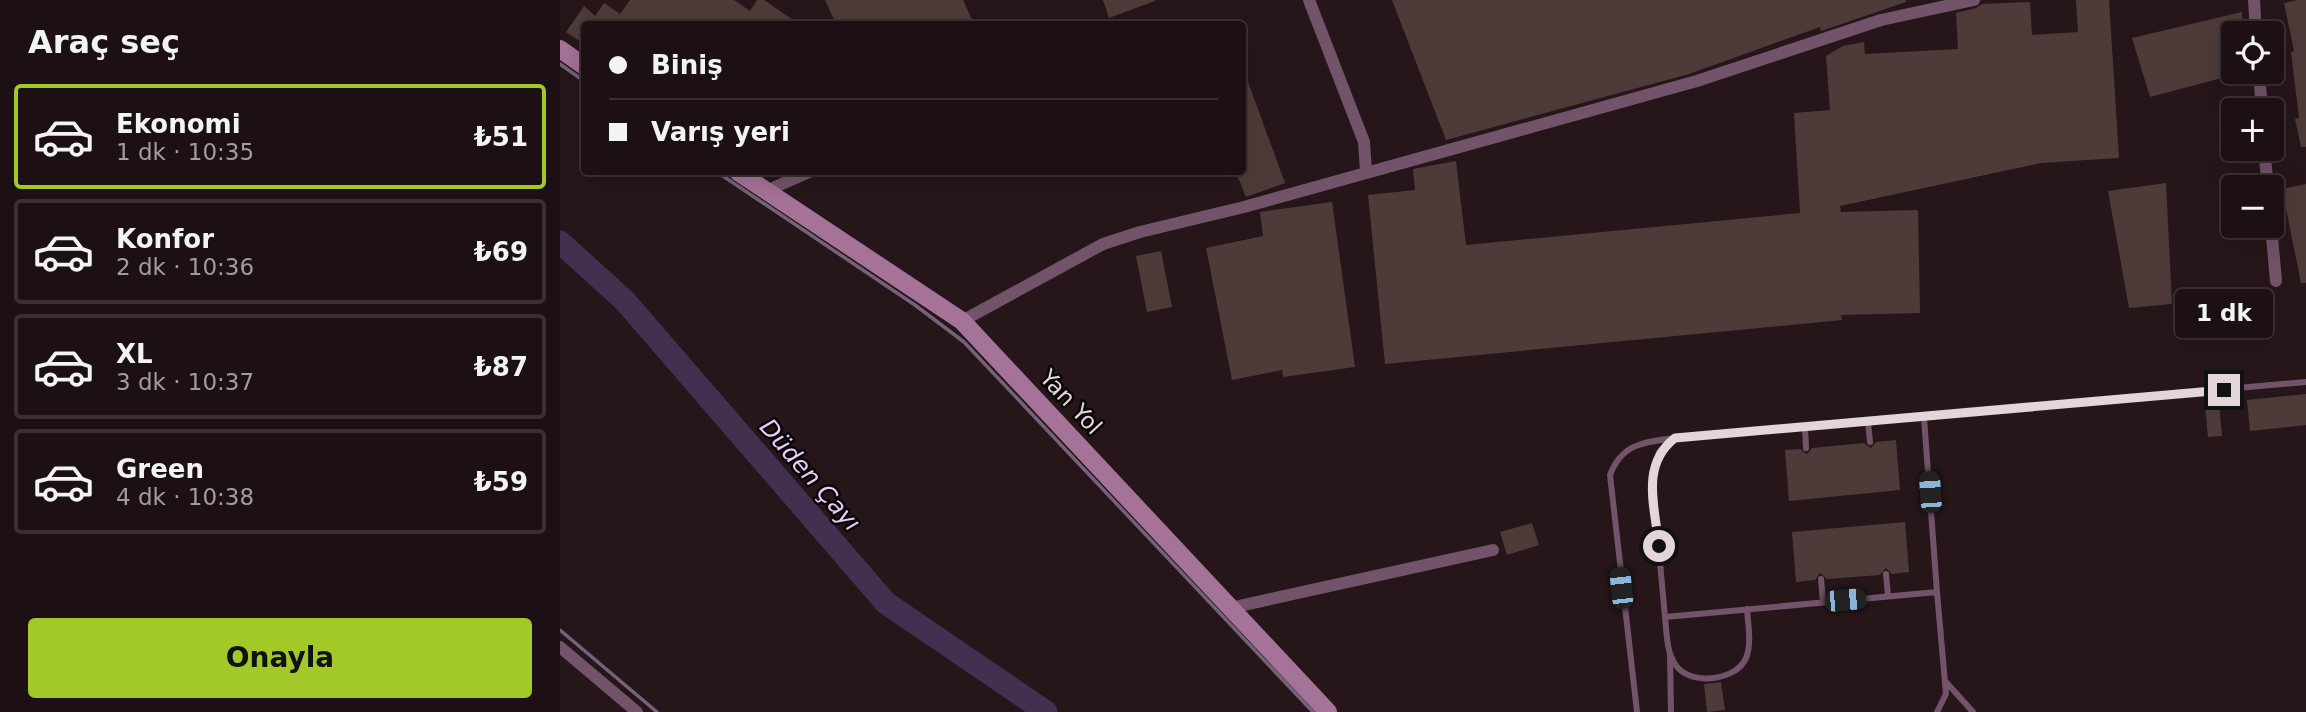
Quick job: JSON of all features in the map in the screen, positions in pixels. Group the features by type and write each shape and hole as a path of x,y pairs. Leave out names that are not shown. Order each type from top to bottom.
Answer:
{"street":[{"path":"1309,0 1364,142 1366,172"},
{"path":"962,321 1103,244 1697,82 1881,20 1973,0"},
{"path":"2254,0 2255,21"},
{"path":"560,49 581,64"},
{"name":"Yan Yol","path":"742,175 962,321 1328,712"},
{"path":"766,191 802,175"},
{"path":"2272,238 2276,281"},
{"path":"1230,608 1493,550"},
{"path":"560,647 638,712"}],"lane":[{"path":"1637,712 1610,475 1618,459 1630,447 1675,438 2306,382"},
{"path":"1924,418 1946,694 1937,712"},
{"path":"1868,422 1870,442"},
{"path":"1805,428 1806,448"},
{"path":"1671,712 1670,652 1652,475 1659,452 1675,438"},
{"path":"1886,574 1888,596"},
{"path":"1821,579 1823,602"},
{"path":"1665,617 1937,592"},
{"path":"1670,652 1678,668 1692,677 1711,678 1732,673 1745,662 1750,645 1747,610"},
{"path":"1945,681 1973,712"}],"building":[{"path":"630,0 734,0 750,11 757,0 764,0 795,21 581,21 581,42 566,32 584,6 595,16 604,3 620,14"},
{"path":"825,0 963,0 973,21 835,21"},
{"path":"1103,0 1155,0 1155,1 1109,18"},
{"path":"1392,0 1906,2 1821,31 1820,27 1689,74 1446,140"},
{"path":"2076,0 2109,0 2119,158 2041,163 1840,206 1841,212 1918,210 1920,313 1841,315 1842,320 1385,364 1368,195 1415,190 1413,169 1456,161 1466,245 1800,213 1794,113 1830,110 1826,56 1843,46 1864,42 1865,54 1958,49 1956,13 1982,4 2030,2 2032,35 2078,32"},
{"path":"2306,0 2306,147 2301,147 2295,119 2299,118 2291,52 2294,51 2284,3"},
{"path":"2242,12 2242,21 2221,21 2221,78 2150,97 2132,38"},
{"path":"1246,76 1285,183 1246,197 1237,175 1246,175"},
{"path":"2166,183 2172,304 2129,308 2108,191"},
{"path":"2306,184 2306,283 2301,283 2284,189"},
{"path":"1332,202 1355,367 1283,377 1282,370 1232,380 1206,248 1263,236 1260,212"},
{"path":"1161,251 1172,307 1147,312 1136,256"},
{"path":"2306,394 2306,425 2250,431 2247,400"},
{"path":"2219,403 2222,436 2208,437 2205,405"},
{"path":"1896,440 1900,490 1789,501 1785,450 1800,449 1807,454 1812,448 1864,443 1871,448 1876,442"},
{"path":"1905,522 1909,572 1892,574 1886,568 1880,575 1827,579 1820,573 1815,580 1796,582 1792,532"},
{"path":"1532,523 1539,545 1507,555 1500,532"},
{"path":"1721,682 1725,710 1707,712 1704,684"}],"waterway":[{"path":"560,64 581,79"},
{"path":"721,175 915,305 964,342 1313,712"},
{"name":"Düden Çayı","path":"560,242 625,301 886,603 1046,712"},
{"path":"560,630 657,712"}],"route":[{"path":"1659,546 1652,475 1659,452 1675,438 2224,390"}]}
